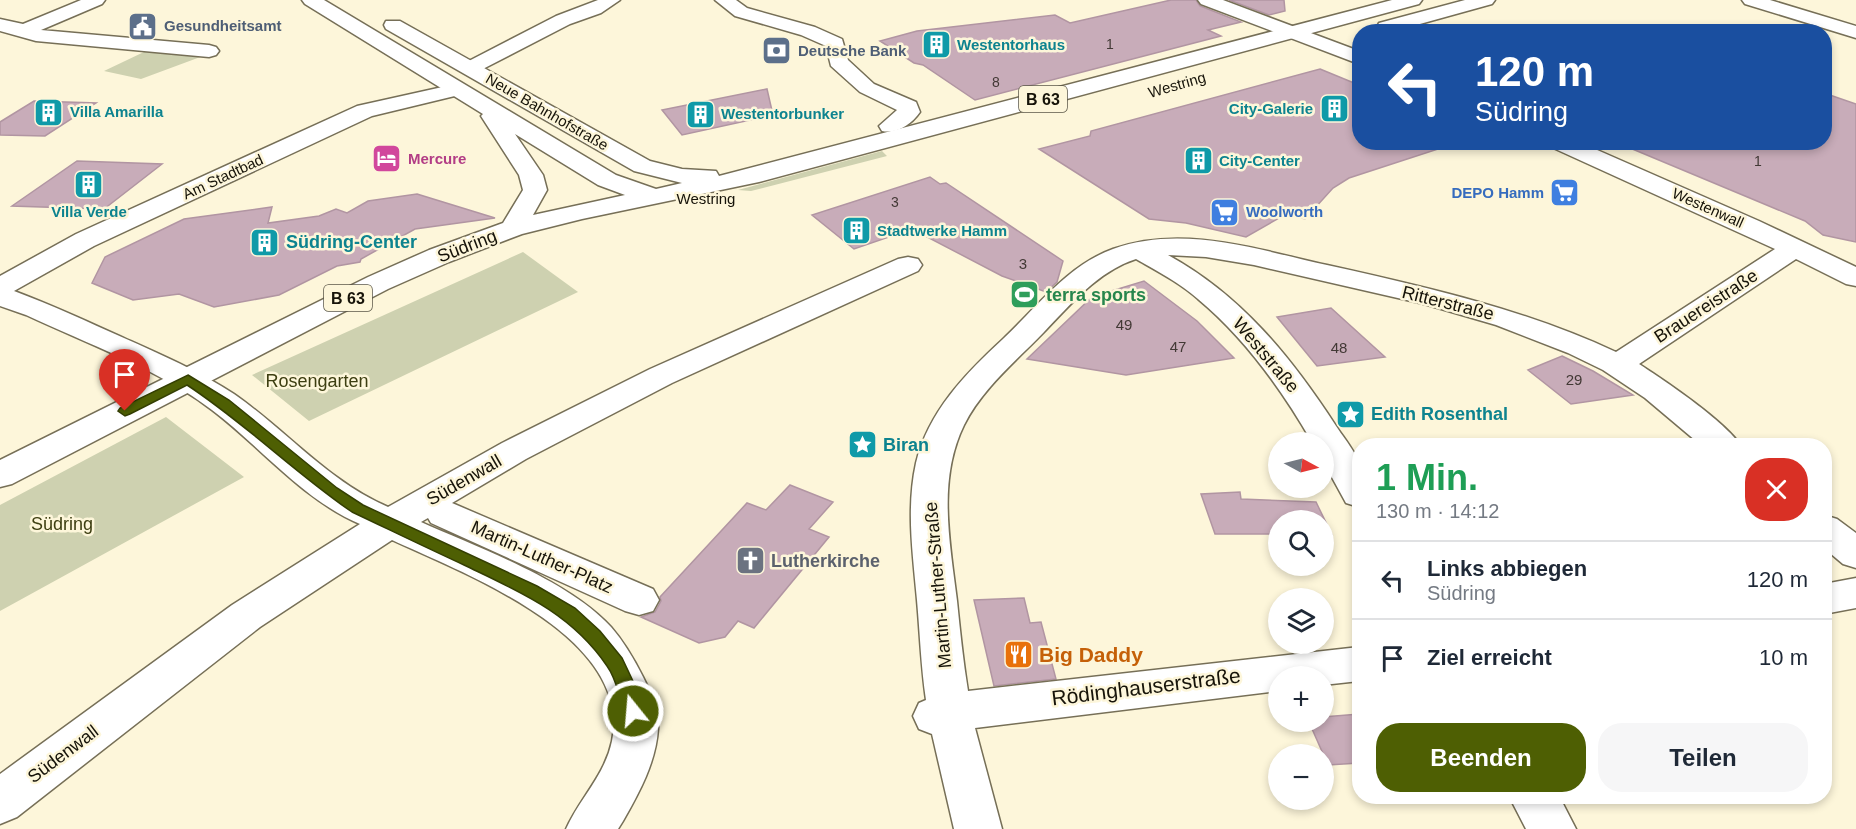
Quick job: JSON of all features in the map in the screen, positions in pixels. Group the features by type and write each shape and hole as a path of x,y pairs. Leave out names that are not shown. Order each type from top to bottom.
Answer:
{"street":[{"path":"0,40 96,0"},
{"name":"Neue Bahnhofstraße","path":"311,0 607,180 656,197"},
{"path":"470,68 563,20 595,9 611,0"},
{"path":"724,0 741,12 808,31 835,43 838,62 867,88 908,107 909,112 890,126"},
{"path":"1207,0 1352,55"},
{"name":"B 63","path":"1295,33 1413,0"},
{"path":"1399,24 1486,0"},
{"path":"1751,0 1830,24"},
{"path":"1796,0 1856,18"},
{"name":"Neue Bahnhofstraße","path":"363,8 642,166 682,176 758,174"},
{"path":"0,25 26,30 36,35 209,51"},
{"path":"1832,25 1856,32"},
{"name":"Westring","path":"656,197 758,174 1295,33"},
{"path":"1284,55 1350,37"},
{"name":"Am Stadtbad","path":"0,288 85,240 365,111 456,90"},
{"path":"487,108 531,175 536,190 513,228"},
{"name":"Westring","path":"656,197 718,201 772,193 1081,110"},
{"name":"Westenwall","path":"1577,150 1795,248 1856,278"},
{"name":"Südring","path":"0,475 378,283 439,256 513,228 582,211 656,197"},
{"name":"Ritterstraße","path":"1139,250 1171,248 1222,251 1385,287 1497,315 1541,331 1617,364 1714,438"},
{"name":"Brauereistraße","path":"1617,364 1795,248"},
{"name":"Weststraße","path":"1139,250 1207,292 1244,325 1309,407 1352,482"},
{"name":"Martin-Luther-Straße","path":"978,829 942,715 930,533 934,458 954,413 1000,358 1101,263 1139,250"},
{"name":"Südenwall","path":"0,802 246,616 390,523 514,451 661,376 908,266"},
{"path":"0,296 36,309 188,379 224,403 332,492 358,509 532,591 569,612 594,636 616,663 631,696 636,726 629,756 612,799 590,829"},
{"name":"Martin-Luther-Platz","path":"444,514 639,600"},
{"path":"1832,534 1856,554"},
{"path":"1832,598 1856,594"},
{"name":"Rödinghauserstraße","path":"942,715 997,705 1352,665"},
{"path":"1537,804 1552,829"}],"green space":[{"path":"146,51 203,56 141,79 104,71"},
{"path":"882,151 887,156 751,191 738,190"},
{"name":"Rosengarten","path":"523,252 578,292 309,421 252,375"},
{"name":"Südring","path":"166,417 244,477 0,611 0,505"}],"building":[{"path":"1171,0 1196,0 1200,6 1241,22 1208,30 1221,36 975,100 923,65 914,63 880,41 917,31 1055,15 1070,23"},
{"path":"1229,0 1284,0 1285,11 1269,15"},
{"name":"City-Center","path":"1320,69 1352,82 1352,150 1435,150 1349,178 1333,188 1305,219 1286,214 1246,237 1186,223 1149,219 1039,149 1090,136 1091,131"},
{"name":"Westentorbunker","path":"767,89 773,115 682,135 662,110"},
{"path":"1832,96 1856,104 1856,242 1823,235 1805,221 1635,150 1832,150"},
{"name":"Villa Amarilla","path":"34,101 96,103 45,136 0,135 0,122"},
{"name":"Villa Verde","path":"77,161 162,164 104,209 12,206"},
{"path":"930,177 940,184 946,183 1063,261 1057,282 1046,292 1002,276 912,229 854,249 812,215"},
{"name":"Südring-Center","path":"417,194 495,218 415,229 361,259 360,262 337,266 279,295 214,307 179,294 133,300 92,283 105,257 184,219 272,207 268,223 319,216 336,209 347,213 368,201"},
{"path":"1144,281 1197,321 1234,358 1126,375 1027,359 1092,297"},
{"path":"1331,308 1385,357 1317,366 1277,317"},
{"path":"1562,356 1633,395 1571,404 1528,370"},
{"name":"Lutherkirche","path":"790,485 833,502 809,529 829,537 754,628 738,621 725,637 699,643 641,617 655,612 661,601 660,597 747,503 766,510"},
{"path":"1240,492 1241,499 1316,502 1320,510 1268,510 1268,534 1215,534 1201,494"},
{"name":"Big Daddy","path":"1024,598 1030,623 1041,622 1056,679 994,686 974,600"},
{"path":"1352,715 1352,763 1334,765 1334,744 1319,744 1313,732 1334,732 1334,716"}],"place":[{"name":"Gesundheitsamt","path":"143,26"},
{"name":"Westentorhaus","path":"936,45"},
{"name":"Deutsche Bank","path":"777,51"},
{"name":"City-Galerie","path":"1334,109"},
{"name":"Villa Amarilla","path":"49,112"},
{"name":"Westentorbunker","path":"700,114"},
{"name":"Mercure","path":"387,159"},
{"name":"City-Center","path":"1198,161"},
{"name":"Villa Verde","path":"89,185"},
{"name":"DEPO Hamm","path":"1565,193"},
{"name":"Woolworth","path":"1225,212"},
{"name":"Stadtwerke Hamm","path":"856,231"},
{"name":"Südring-Center","path":"265,242"},
{"name":"terra sports","path":"1025,295"},
{"name":"Edith Rosenthal","path":"1350,414"},
{"name":"Biran","path":"862,445"},
{"name":"Lutherkirche","path":"750,561"},
{"name":"Big Daddy","path":"1018,655"}],"route":[{"path":"125,411 188,379 224,403 332,492 358,509 532,591 569,612 594,636 616,663 631,696 633,711"}]}
